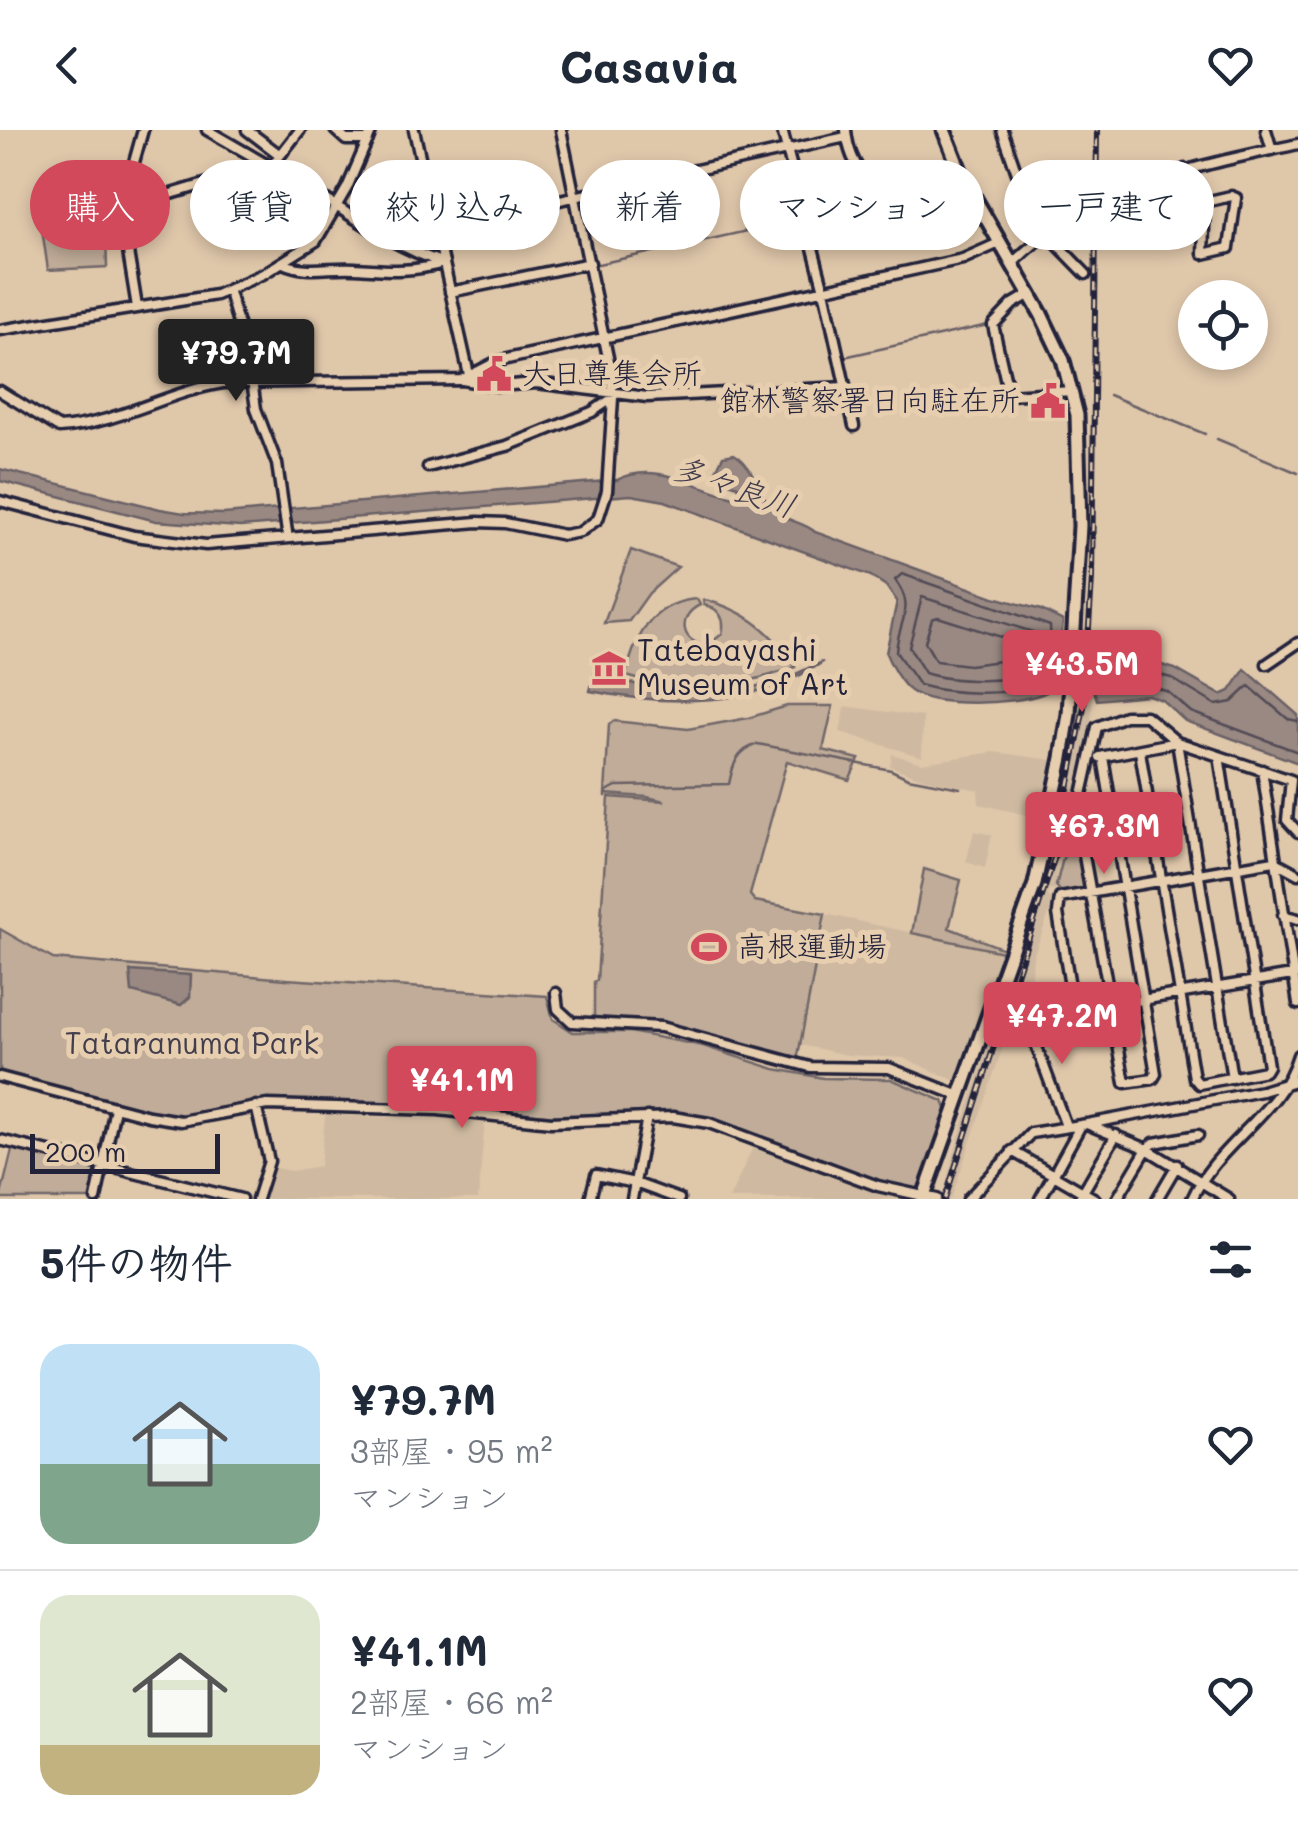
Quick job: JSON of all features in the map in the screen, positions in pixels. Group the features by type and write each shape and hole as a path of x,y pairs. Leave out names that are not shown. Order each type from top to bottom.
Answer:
{"highway":[{"path":"944,130 956,160"},
{"path":"928,1198 1035,884 1062,758 1074,653 1080,453 1072,391 1058,345 984,215"}],"street":[{"path":"134,160 142,130"},
{"path":"207,130 258,160"},
{"path":"247,130 280,155"},
{"path":"275,160 300,130"},
{"path":"335,130 346,140 368,140"},
{"path":"0,330 228,292 283,263 316,241 372,130"},
{"path":"414,130 421,160"},
{"path":"0,501 134,536 206,545 478,522 505,522 573,534 594,525 604,505 614,395 606,336 561,130"},
{"path":"782,130 854,426"},
{"path":"1002,130 1013,160"},
{"path":"1266,130 1272,150"},
{"path":"560,199 846,134 854,160"},
{"path":"1214,163 1298,144"},
{"path":"1236,198 1228,248 1203,254 1201,253 1205,202 1236,198"},
{"path":"330,204 415,254 444,263"},
{"path":"465,378 498,360 963,259 1000,244"},
{"path":"127,250 136,307"},
{"path":"441,250 465,378"},
{"path":"1012,264 1026,250"},
{"path":"1059,250 1086,274"},
{"path":"283,263 303,270 356,268 390,272 444,263"},
{"path":"450,292 590,263"},
{"path":"228,292 250,366 256,410 277,464 288,532"},
{"path":"1030,294 1013,304 993,325 1008,395 1072,391"},
{"path":"0,390 59,428 121,416 206,386 252,383 465,378 499,386 536,383 614,395 671,398 846,386"},
{"path":"428,468 506,446 592,412 614,395"},
{"path":"1267,664 1298,643"},
{"path":"1103,757 1156,1077 1128,1084 1122,1080 1077,818 1097,726 1125,716 1146,716 1177,742 1293,782 1287,820 1298,832"},
{"path":"1091,757 1177,742"},
{"path":"1177,742 1232,1078"},
{"path":"1140,751 1196,1082 1265,1072 1268,1066 1219,756"},
{"path":"1262,770 1298,1004"},
{"path":"1074,1011 1058,906 1062,897 1274,861 1298,874"},
{"path":"1283,915 1298,919"},
{"path":"1066,1126 1042,1066 1032,1026 1039,1017 1295,974"},
{"path":"556,993 558,1010 572,1022 661,1027 810,1066 889,1068 960,1096"},
{"path":"1192,1199 1200,1180 1218,1157 1286,1085 1298,1055"},
{"path":"0,1092 2,1077 180,1121 233,1114 256,1106 438,1110 551,1122 673,1116 709,1122 878,1186 928,1198"},
{"path":"968,1199 1012,1151 1039,1129 1084,1124 1298,1080"},
{"path":"256,1106 268,1161 257,1199"},
{"path":"96,1199 116,1108"},
{"path":"632,1199 647,1116"},
{"path":"1084,1124 1147,1149 1229,1199"},
{"path":"1040,1199 1084,1124"},
{"path":"1117,1199 1154,1143 1198,1134"},
{"path":"1081,1196 1116,1135"},
{"path":"0,1140 240,1199"},
{"path":"1012,1151 1081,1196 1095,1199"},
{"path":"1157,1199 1176,1165"},
{"path":"590,1199 596,1175 679,1199"}],"shaded area":[{"path":"1078,680 1090,683 1091,723 1073,819 1056,886 1054,891 1049,890 1048,896 1053,899 1050,911 1033,957 1032,977 1008,1032 951,1199 942,1199 1038,893 1043,895 1045,889 1041,887 1057,818"},
{"path":"845,706 923,717 922,757 840,732"},
{"path":"994,752 1052,760 1055,764 1044,819 979,804 978,790 924,779 890,766 892,754 922,763"},
{"path":"974,831 992,835 985,868 966,862"},
{"path":"825,914 1007,953 960,1078 954,1080 903,1058 847,1055 801,1045"},
{"path":"328,1115 485,1120 478,1199 261,1199 270,1167 291,1171 320,1166"},
{"path":"753,1147 860,1186 907,1199 729,1199"}],"green space":[{"path":"45,250 106,250 107,267 48,270"},
{"path":"631,550 678,567 649,593 629,621 604,623"},
{"path":"697,599 700,605 685,622 692,640 708,645 722,634 720,615 704,605 703,600 709,601 758,625 795,667 754,680 712,686 669,685 626,676 640,635 657,614"},
{"name":"高根運動場","path":"787,706 833,706 823,750 859,759 849,780 787,761 750,895 755,901 825,914 797,1061 705,1033 645,1022 594,1021 609,797 665,801 605,794 609,724 614,721 688,729"},
{"path":"1073,819 1086,886 1063,894 1056,886"},
{"path":"924,869 961,880 949,928 1007,953 912,933"},
{"name":"Tataranuma Park","path":"0,929 53,959 547,996 553,1019 573,1032 630,1032 703,1046 775,1069 823,1078 891,1079 943,1101 947,1111 916,1189 880,1181 716,1120 685,1113 569,1117 454,1107 279,1100 191,1114 160,1114 0,1071"},
{"path":"13,1146 99,1165 93,1199 0,1199"}],"water":[{"path":"734,454 746,465 772,508 782,516 815,532 994,597 1041,610 1063,621 1060,647 1064,654 1091,657 1101,647 1175,669 1221,695 1230,691 1245,669 1298,715 1298,763 1185,721 1162,700 1148,695 1097,700 1090,679 1064,676 1046,692 1014,700 975,703 922,696 903,684 886,653 897,601 886,586 871,576 665,501 631,495 240,527 156,521 0,481 0,469 160,509 224,514 617,480 646,473 676,478 734,497 740,492 738,486 725,482 716,470 723,456"},
{"path":"823,662 768,688 710,699 650,699 590,691 595,672 642,686 709,693 755,687"},
{"path":"130,971 191,975 190,997 181,1005 132,992"}],"waterway":[{"path":"569,151 578,190"},
{"path":"720,237 740,233"},
{"path":"591,250 594,265 662,250"},
{"path":"819,250 827,282"},
{"path":"829,293 840,346"},
{"path":"844,357 988,325 1003,390"},
{"path":"1012,390 1062,387"},
{"path":"1109,395 1205,434"},
{"path":"1217,439 1298,473"},
{"path":"606,796 616,786 729,784 737,759 758,744 960,788"}],"railway":[{"path":"945,1199 1054,859 1084,707 1092,578 1097,130"}],"place":[{"name":"大日尊集会所","path":"494,374"},
{"name":"館林警察署日向駐在所","path":"1048,401"},
{"name":"Tatebayashi Museum of Art","path":"609,668"},
{"name":"高根運動場","path":"709,947"}],"water label":[{"name":"多々良川","path":"734,487"}]}
